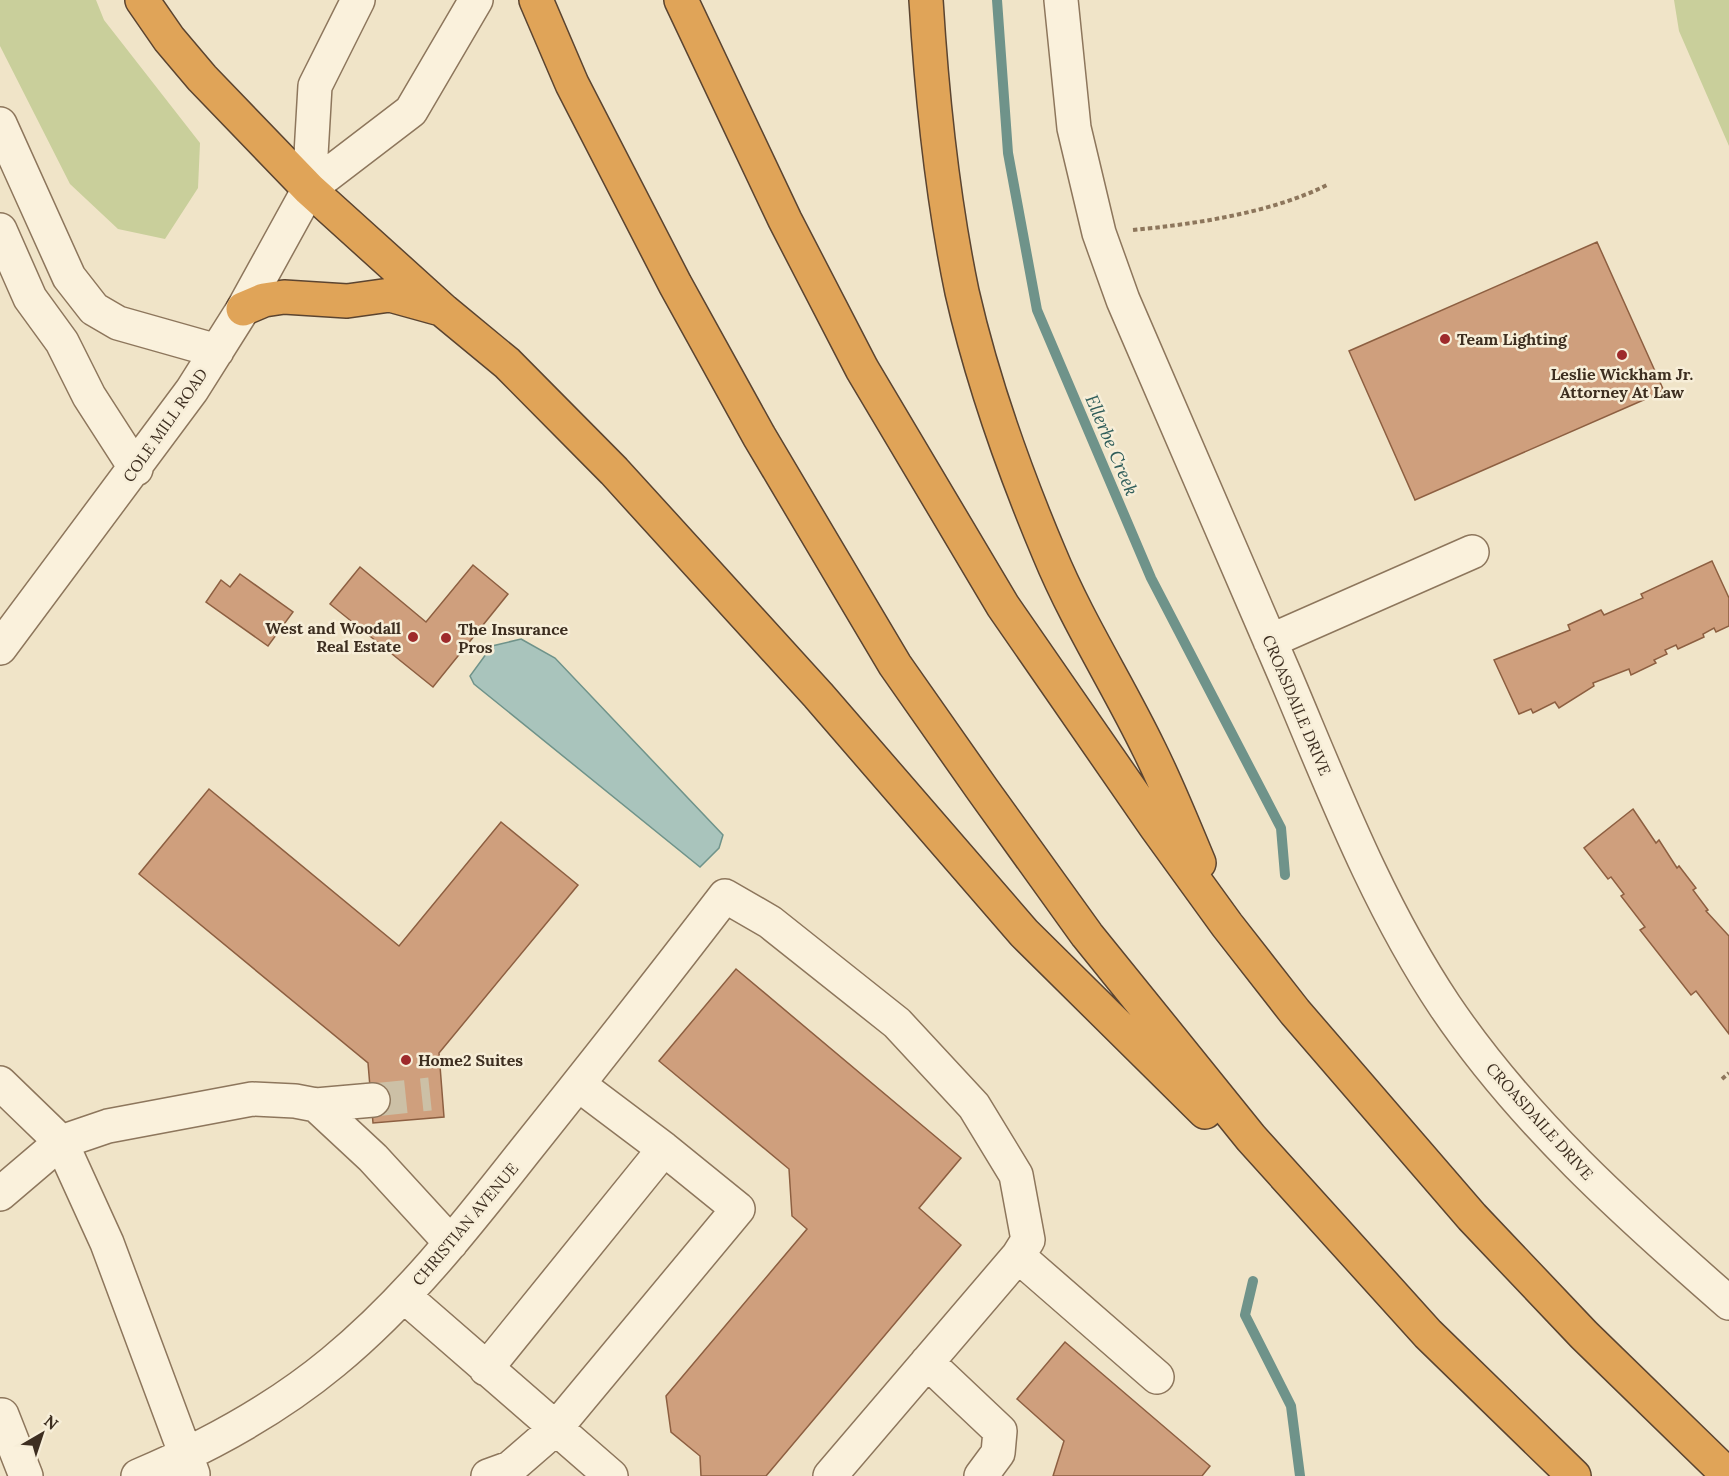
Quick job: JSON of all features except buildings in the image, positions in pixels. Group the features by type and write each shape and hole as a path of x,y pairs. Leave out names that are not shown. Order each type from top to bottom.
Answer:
{"highway":[{"path":"141,0 202,78 309,189 444,311 507,363 614,471 818,694 1024,933 1184,1092 1327,1225"},
{"path":"536,0 572,84 675,285 759,436 896,665 1087,935 1185,1060 1327,1225 1428,1334 1574,1476"},
{"path":"681,0 719,84 835,319 929,483 1003,606 1227,925 1302,1020 1472,1217 1584,1335 1729,1476"},
{"path":"926,0 938,140 950,226 963,294 1005,436 1049,554 1094,650 1149,749 1227,925"},
{"path":"243,309 264,300 284,297 347,301 390,296 412,299 444,311"}],"street":[{"name":"COLE MILL ROAD","path":"309,189 315,86 358,0"},
{"name":"COLE MILL ROAD","path":"0,648 136,469 217,351 243,309 309,189 411,111 476,0"},
{"name":"CROASDAILE DRIVE","path":"1061,0 1074,128 1099,233 1127,310 1391,915 1445,1006 1479,1053 1551,1136 1602,1189 1729,1303"},
{"path":"0,124 69,277 94,309 118,323 217,351"},
{"path":"0,230 30,298 62,342 89,396 136,469"},
{"path":"1270,642 1472,552"},
{"name":"CHRISTIAN AVENUE","path":"138,1476 190,1466 243,1424 331,1364 377,1324 451,1243 579,1085 725,896 770,922 897,1023 974,1106 1016,1175 1028,1240 1018,1256"},
{"path":"0,1083 62,1142 106,1243 190,1466"},
{"path":"488,1476 510,1467 555,1429 738,1209 664,1149 579,1085"},
{"path":"0,1194 62,1142 108,1126 252,1100 295,1101 316,1106 373,1100"},
{"path":"316,1106 373,1158 451,1243"},
{"path":"486,1369 664,1149"},
{"path":"830,1476 1018,1256 1157,1377"},
{"path":"404,1296 611,1476"},
{"path":"927,1362 1000,1431 998,1453 981,1476"},
{"path":"1,1412 26,1476"}],"path":[{"path":"1099,233 1164,226 1258,210 1297,200 1327,185"},
{"path":"1722,1079 1729,1073"}],"green space":[{"path":"0,0 96,0 104,20 200,143 198,188 165,239 118,229 70,184 0,46"},
{"path":"1674,0 1729,0 1729,146 1679,31"}],"water":[{"path":"521,639 555,658 723,835 719,848 700,867 474,684 470,676 492,646"}],"waterway":[{"name":"Ellerbe Creek","path":"997,0 1008,153 1037,310 1151,578 1281,828 1285,875"},
{"name":"Ellerbe Creek","path":"1253,1281 1245,1315 1291,1406 1300,1476"}],"tunnel":[{"path":"373,1100 430,1094"}],"place":[{"name":"Team Lighting","path":"1445,339"},
{"name":"Leslie Wickham Jr. Attorney At Law","path":"1622,355"},
{"name":"West and Woodall Real Estate","path":"413,637"},
{"name":"The Insurance Pros","path":"446,638"},
{"name":"Home2 Suites","path":"406,1060"}]}
